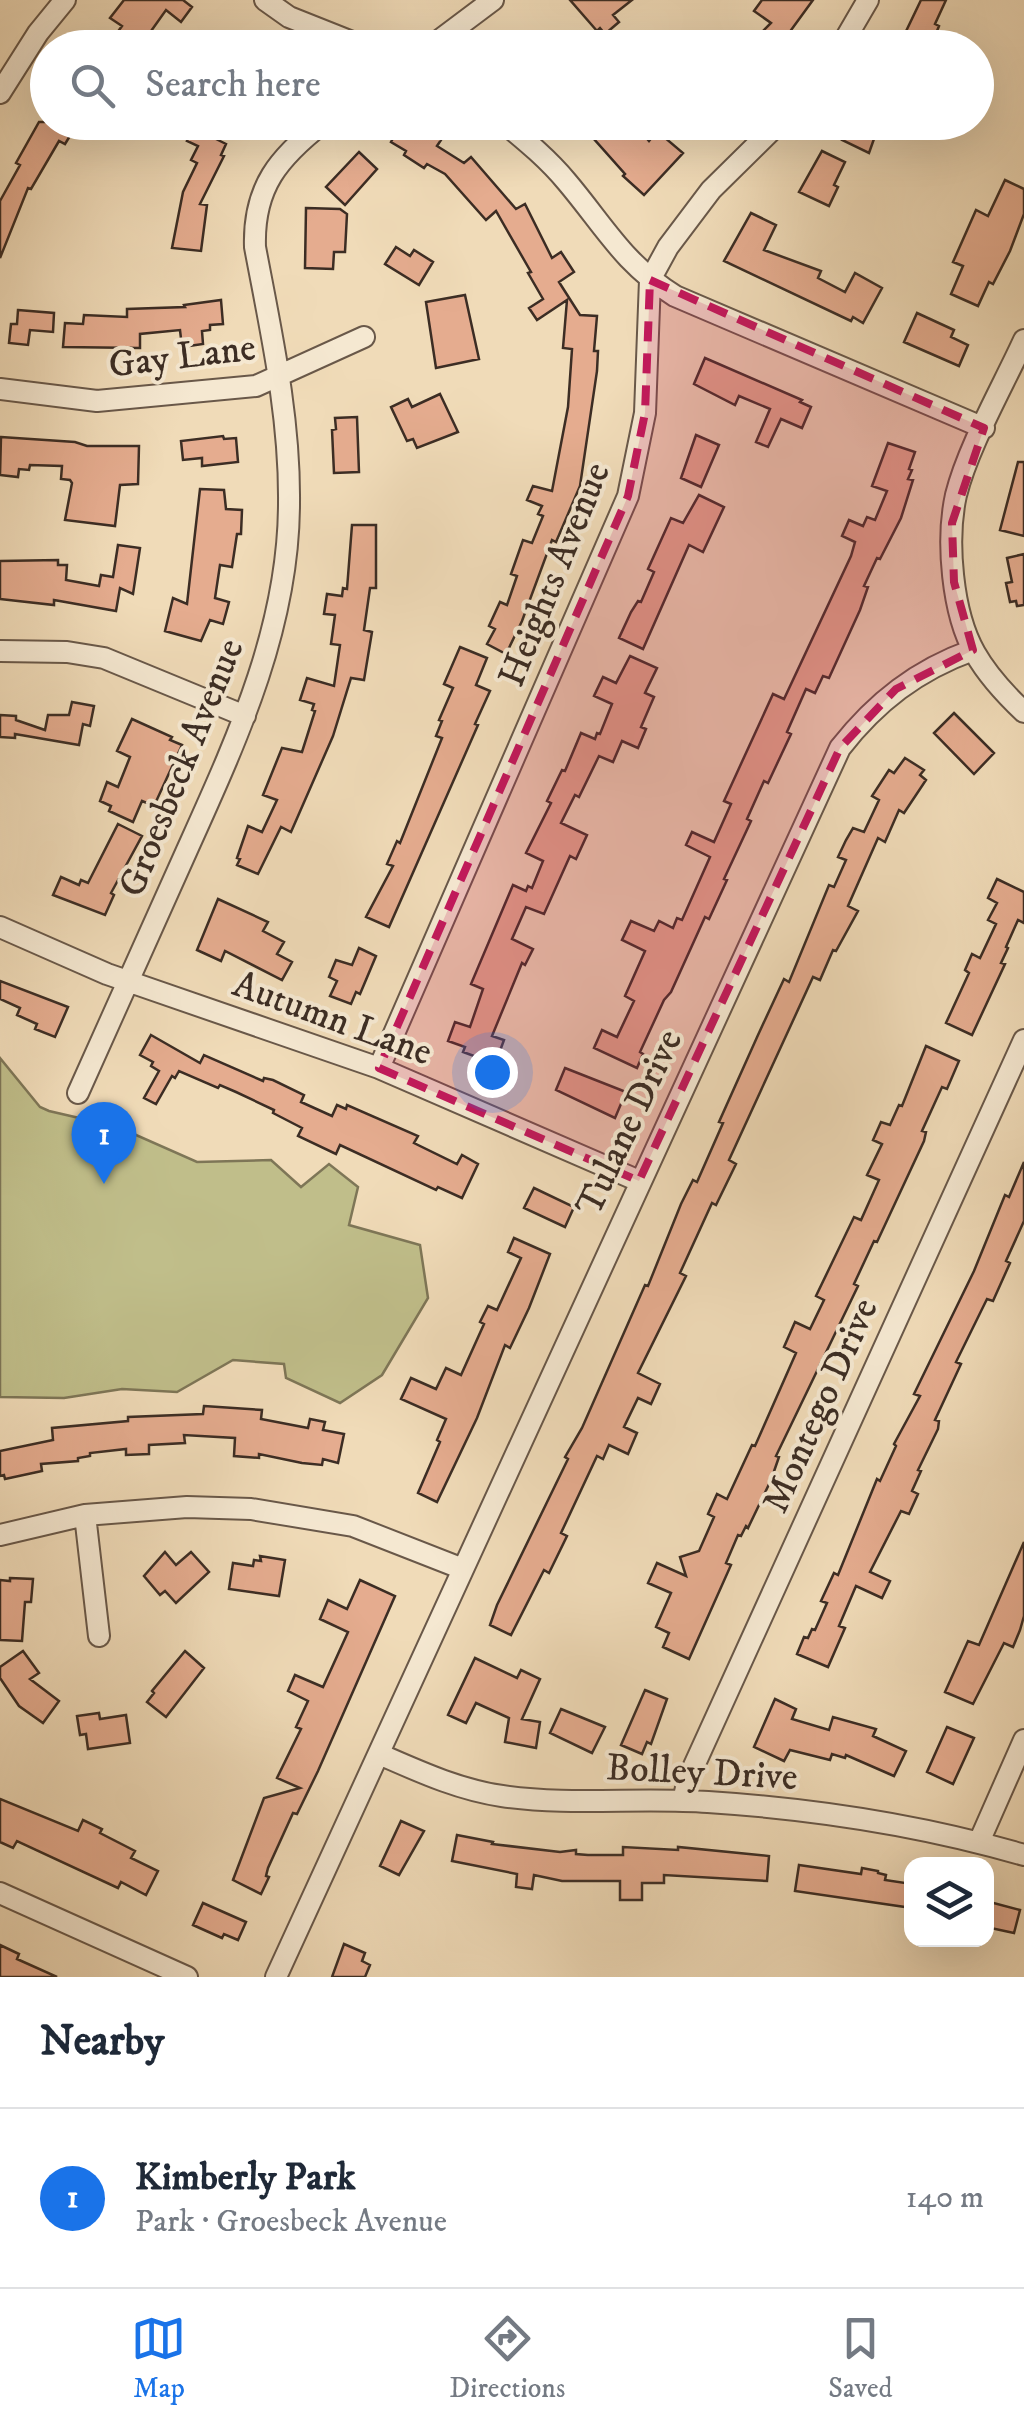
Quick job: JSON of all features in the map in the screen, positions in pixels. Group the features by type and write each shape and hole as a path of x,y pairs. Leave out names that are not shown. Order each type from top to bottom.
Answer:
{"street":[{"path":"40,30 65,0"},
{"path":"266,0 290,16 324,30"},
{"path":"453,30 493,0"},
{"path":"850,30 868,0"},
{"path":"0,93 30,46"},
{"name":"Groesbeck Avenue","path":"78,1092 245,716 265,662 286,558 288,456 280,378 255,248 257,206 280,162 301,140"},
{"path":"527,140 568,182 616,247 650,280 708,312 984,428"},
{"name":"Heights Avenue","path":"379,1068 628,496 645,413 650,280 668,248 711,190 762,140"},
{"name":"Gay Lane","path":"0,390 98,401 256,386 364,337"},
{"path":"1024,340 956,494 952,523 954,582 973,650 1024,712"},
{"path":"0,650 67,652 104,658 245,716"},
{"name":"Tulane Drive","path":"276,1977 840,748 864,718 896,689 931,667 973,650"},
{"name":"Autumn Lane","path":"0,927 129,981 379,1068 640,1182"},
{"name":"Montego Drive","path":"683,1801 688,1778 1024,1040"},
{"path":"0,1535 85,1515 187,1508 251,1510 353,1526 464,1569"},
{"path":"85,1515 99,1636"},
{"path":"979,1842 1024,1740"},
{"name":"Bolley Drive","path":"379,1754 451,1783 498,1796 683,1801 847,1816 979,1842 1024,1856"},
{"path":"0,1893 187,1977"}],"highlighted area":[{"path":"650,280 984,428 952,523 954,582 973,650 896,689 840,748 639,1181 379,1068 628,496 645,413"}],"shaded area":[{"path":"0,1058 40,1107 49,1111 118,1127 197,1162 271,1160 301,1187 329,1164 358,1187 349,1225 420,1245 428,1298 382,1375 340,1403 286,1378 284,1364 233,1360 177,1392 122,1389 64,1398 0,1397"}],"building":[{"path":"124,0 183,0 192,7 181,22 166,10 152,30 119,30 122,26 110,18"},
{"path":"570,0 632,0 613,15 619,22 610,30 596,30"},
{"path":"762,0 813,0 791,30 764,30 771,23 754,11"},
{"path":"921,0 946,0 935,24 937,30 907,30"},
{"path":"30,138 67,140 65,144 59,141 31,189 28,188 0,258 0,201 20,165 16,163"},
{"path":"218,140 226,144 200,204 207,205 201,251 172,248 183,192 197,163 191,160 198,146 187,141"},
{"path":"441,140 437,146 464,163 471,157 516,209 525,204 552,258 561,252 574,272 559,282 580,315 597,316 597,371 580,486 556,542 552,540 506,654 487,644 495,629 489,626 500,602 507,605 517,576 511,574 523,540 532,543 543,516 538,514 542,506 527,500 533,486 552,491 568,407 572,349 563,348 567,300 537,320 529,308 543,299 496,211 486,220 445,174 427,164 424,168 391,142"},
{"path":"595,140 668,140 683,153 644,195"},
{"path":"842,140 874,140 869,153"},
{"path":"822,151 845,162 829,206 799,192"},
{"path":"359,152 377,169 345,205 326,187"},
{"path":"1005,180 1024,189 1024,214 1010,251 978,306 951,294 963,266 953,262 976,210 988,216"},
{"path":"306,208 340,209 347,214 345,252 334,252 333,269 305,268"},
{"path":"751,213 776,225 764,250 821,271 818,278 845,292 855,273 882,288 863,323 853,317 851,321 724,261"},
{"path":"396,247 410,256 414,250 433,262 419,285 385,264"},
{"path":"465,295 479,359 436,368 426,302"},
{"path":"221,300 223,324 210,325 210,330 202,331 203,344 182,347 180,330 140,334 140,348 63,347 65,323 83,324 84,315 127,317 127,309 185,307"},
{"path":"18,310 54,313 53,332 30,330 28,345 9,343 11,324 17,324"},
{"path":"917,313 954,330 951,337 968,345 959,366 904,342"},
{"path":"705,358 802,400 811,407 802,428 781,419 768,447 756,442 770,409 739,396 735,405 694,384"},
{"path":"440,394 458,432 417,448 413,439 407,441 391,407 408,399 412,407"},
{"path":"357,417 359,472 334,473 335,418"},
{"path":"696,435 719,445 701,487 681,478"},
{"path":"1,437 87,446 139,446 138,484 120,485 115,526 65,520 72,483 61,479 62,466 30,465 29,470 19,469 18,477 0,475"},
{"path":"236,438 238,462 202,466 202,458 183,460 181,441"},
{"path":"888,443 915,452 908,479 913,480 901,518 864,586 868,587 860,610 829,678 823,676 815,693 806,689 787,732 791,734 747,819 751,821 724,879 727,880 664,1000 640,1052 643,1054 637,1068 594,1048 602,1030 617,1037 634,1001 625,996 645,951 622,940 631,921 654,931 659,921 673,928 677,918 682,920 710,857 686,845 692,832 714,842 731,804 724,801 773,694 784,699 851,556 855,542 842,536 849,520 863,526 867,517 875,520 887,491 872,486"},
{"path":"1018,462 1024,462 1024,536 1000,530"},
{"path":"200,489 224,490 226,509 242,510 241,534 237,534 232,567 220,565 215,598 229,602 223,624 210,620 201,641 165,631 173,598 187,604"},
{"path":"699,495 724,507 703,552 689,545 643,649 619,638 654,572 648,569 671,518 683,523"},
{"path":"352,525 376,525 376,588 370,588 364,630 372,632 364,680 351,678 333,736 291,832 281,827 258,874 237,865 237,858 248,826 262,832 277,800 263,795 282,748 302,752 315,711 314,704 300,700 307,678 334,686 340,645 331,644 335,615 324,614 327,594 342,596 343,588 347,589"},
{"path":"118,545 140,548 133,594 120,588 116,611 54,600 54,605 0,599 0,561 58,560 58,565 67,565 66,580 99,586 101,575 113,577"},
{"path":"1024,554 1024,605 1017,606 1016,601 1010,602 1006,583 1012,582 1007,558"},
{"path":"460,647 487,658 476,685 490,691 389,927 366,917 393,866 387,864 397,841 400,843 442,738 436,736 442,721 439,720 453,688 444,684"},
{"path":"630,656 657,668 645,693 654,697 641,727 646,729 638,748 622,741 613,762 599,756 561,823 587,835 576,859 570,856 544,914 526,907 512,939 533,949 525,965 522,963 492,1036 504,1040 497,1059 486,1055 485,1060 463,1052 465,1047 448,1041 455,1022 470,1027 483,989 471,984 513,885 526,891 528,886 532,888 543,861 526,853 551,803 547,801 581,733 595,739 600,734 612,704 594,696 603,677 616,683"},
{"path":"72,702 94,706 90,726 83,724 79,745 15,734 15,738 0,737 0,715 16,716 16,720 45,730 48,715 69,715"},
{"path":"954,713 994,753 974,774 934,733"},
{"path":"132,719 182,745 154,806 142,801 133,822 109,811 111,806 100,801 107,782 118,787 130,757 117,751"},
{"path":"905,758 924,770 920,775 926,780 904,813 899,810 885,842 878,838 848,906 858,911 836,951 833,950 820,980 813,977 729,1160 736,1164 716,1205 712,1203 680,1273 686,1276 638,1373 660,1384 651,1404 638,1398 624,1427 637,1433 628,1454 609,1445 603,1459 597,1456 561,1533 567,1536 549,1573 544,1570 511,1635 490,1625 497,1605 568,1459 565,1457 582,1428 645,1285 648,1286 681,1204 693,1180 697,1182 723,1123 719,1122 784,979 789,982 829,885 834,887 846,860 838,857 846,840 853,828 864,832 879,800 872,796 889,770 894,773"},
{"path":"118,824 142,836 111,893 114,895 105,915 53,895 61,877 79,885 81,880 88,883"},
{"path":"997,879 1024,892 1024,923 1018,920 1001,963 1005,964 972,1035 946,1023 969,973 965,970 972,954 980,958 996,924 988,920 997,903 988,898"},
{"path":"218,899 268,922 263,931 284,942 277,954 292,962 282,980 225,951 221,961 197,950"},
{"path":"359,948 376,956 360,994 356,992 351,1004 330,996 337,981 329,977 336,960 352,965"},
{"path":"0,981 68,1007 55,1037 35,1029 37,1024 17,1015 20,1008 0,999"},
{"path":"151,1035 200,1063 204,1055 263,1081 273,1080 304,1095 301,1102 332,1116 337,1105 346,1109 347,1105 418,1136 414,1143 457,1164 462,1155 478,1164 462,1198 438,1187 436,1190 340,1145 336,1154 298,1136 302,1128 273,1113 274,1110 179,1071 156,1104 144,1098 159,1071 151,1066 153,1062 140,1055"},
{"path":"926,1046 959,1061 947,1089 942,1087 922,1131 926,1132 924,1141 776,1456 779,1457 771,1480 748,1528 738,1535 726,1563 731,1565 689,1659 663,1647 669,1633 656,1627 671,1593 648,1583 657,1563 686,1576 680,1557 699,1551 714,1517 708,1514 717,1494 727,1499 752,1445 755,1446 796,1353 784,1347 795,1322 810,1329 824,1300 816,1296 854,1217 861,1220 879,1180 867,1175 882,1144 873,1140 881,1122 890,1125 899,1105 902,1106"},
{"path":"565,1068 626,1092 615,1118 556,1090"},
{"path":"1024,1162 1024,1221 1006,1261 1010,1263 993,1301 987,1299 956,1362 961,1364 935,1420 939,1421 938,1429 918,1470 921,1471 912,1491 918,1494 909,1514 901,1511 870,1572 890,1581 882,1598 856,1586 839,1626 845,1628 828,1667 797,1654 804,1637 815,1630 827,1603 821,1601 834,1573 838,1575 877,1479 880,1481 894,1444 920,1396 914,1394 974,1271 1005,1195 1009,1197"},
{"path":"534,1188 574,1207 565,1227 524,1208"},
{"path":"514,1238 550,1254 529,1308 510,1348 505,1345 477,1418 437,1502 418,1493 446,1419 401,1399 411,1378 436,1389 446,1368 461,1375 488,1306 497,1310 521,1258 508,1252"},
{"path":"204,1406 262,1410 261,1419 308,1428 310,1419 325,1422 323,1430 344,1434 338,1463 323,1459 322,1465 302,1463 259,1454 259,1458 234,1456 235,1438 184,1435 185,1443 149,1445 149,1454 126,1455 126,1449 90,1453 78,1461 41,1464 42,1471 5,1479 0,1476 0,1451 53,1440 52,1428 128,1421 128,1417 203,1414"},
{"path":"1024,1542 1024,1616 1020,1630 1013,1647 1004,1643 973,1704 945,1692 968,1641 979,1645"},
{"path":"165,1552 176,1565 191,1552 209,1572 176,1603 165,1591 160,1595 144,1576"},
{"path":"260,1556 285,1560 279,1596 229,1589 233,1563 253,1566 254,1560 261,1561"},
{"path":"33,1579 31,1602 25,1602 22,1641 0,1640 0,1580"},
{"path":"360,1580 395,1596 318,1771 268,1868 269,1877 261,1894 233,1880 264,1798 300,1788 277,1778 301,1729 296,1727 308,1701 288,1691 295,1675 323,1687 348,1632 320,1619 328,1600 347,1609"},
{"path":"23,1651 39,1673 30,1679 59,1701 43,1723 19,1706 0,1678 0,1667"},
{"path":"185,1651 204,1668 166,1717 147,1702"},
{"path":"475,1658 517,1678 521,1670 540,1679 522,1719 540,1722 536,1748 505,1742 509,1718 476,1703 466,1723 448,1715"},
{"path":"645,1690 667,1699 651,1744 647,1742 642,1754 621,1745"},
{"path":"775,1699 796,1709 792,1719 829,1730 833,1717 876,1729 873,1736 906,1751 894,1776 846,1755 845,1758 832,1754 830,1760 790,1750 784,1761 754,1747"},
{"path":"561,1709 605,1727 592,1753 550,1733"},
{"path":"99,1713 100,1719 126,1715 130,1743 88,1749 86,1734 80,1735 77,1716"},
{"path":"947,1727 974,1738 953,1784 927,1772"},
{"path":"0,1799 78,1831 83,1820 102,1829 100,1833 135,1851 131,1858 158,1871 146,1895 121,1882 118,1888 17,1841 13,1848 0,1842"},
{"path":"401,1821 424,1831 399,1875 380,1866"},
{"path":"457,1835 492,1844 560,1852 576,1850 576,1854 588,1855 623,1855 623,1847 678,1847 769,1856 767,1881 664,1875 664,1883 642,1883 642,1900 620,1900 620,1881 562,1881 534,1875 532,1889 516,1887 517,1874 452,1861"},
{"path":"799,1865 861,1874 862,1868 886,1875 885,1880 904,1883 904,1907 795,1891"},
{"path":"203,1903 246,1922 238,1940 224,1934 222,1938 193,1925"},
{"path":"994,1903 1020,1910 1014,1933 994,1929"},
{"path":"344,1944 365,1953 362,1961 370,1965 365,1977 332,1977"},
{"path":"0,1945 19,1954 17,1959 57,1977 0,1977"}],"place":[{"name":"Kimberly Park","path":"104,1184"}]}
